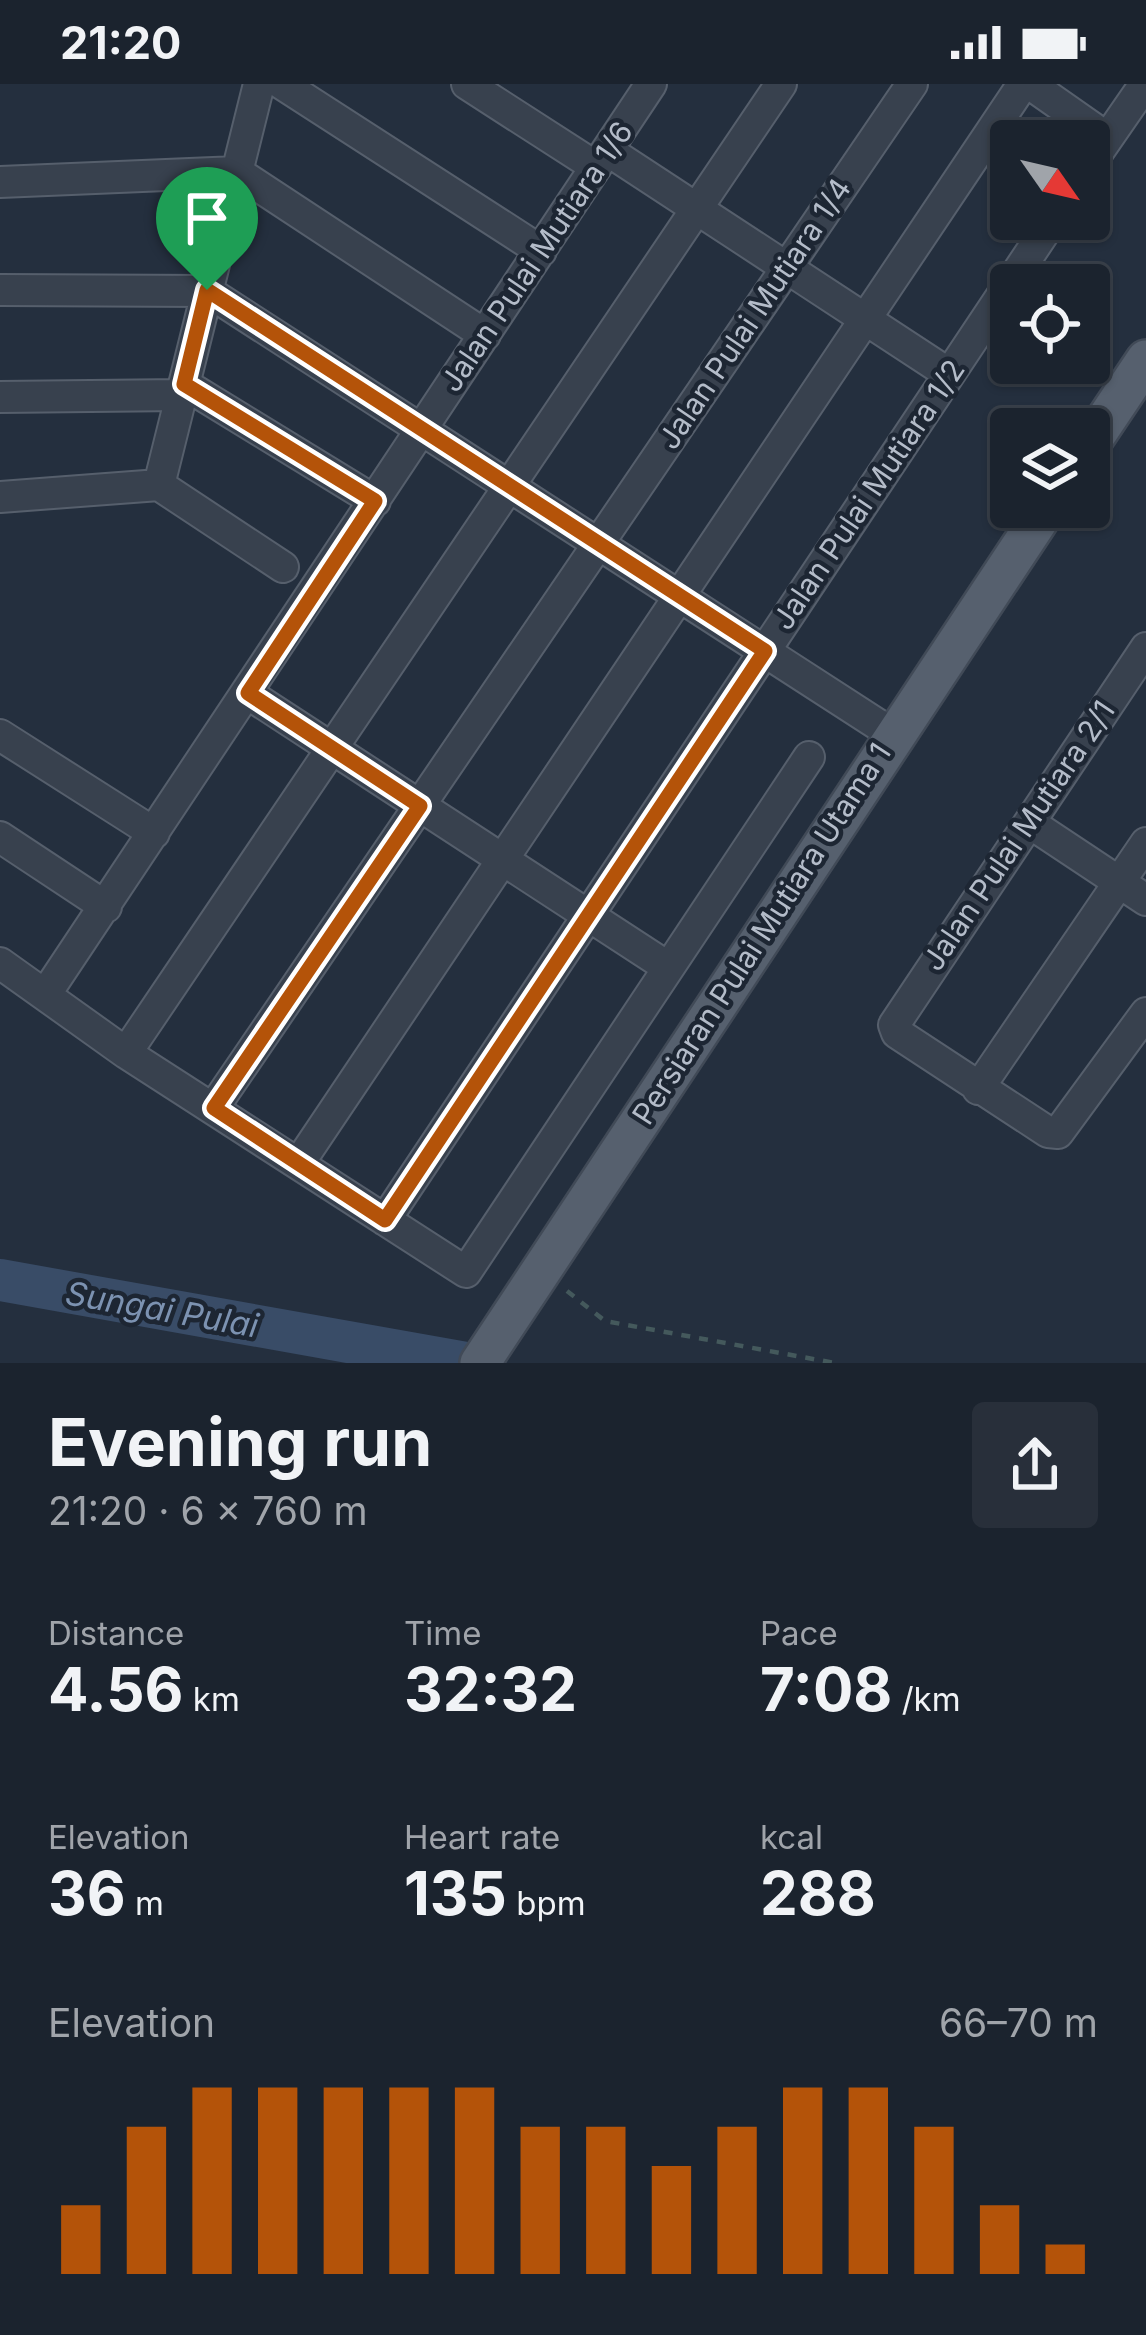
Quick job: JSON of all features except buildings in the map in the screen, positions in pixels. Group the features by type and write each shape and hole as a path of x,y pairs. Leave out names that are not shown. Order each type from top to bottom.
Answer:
{"main road":[{"path":"1110,414 1146,360"},
{"name":"Persiaran Pulai Mutiara Utama 1","path":"480,1363 1033,528"}],"street":[{"path":"158,485 259,84"},
{"path":"282,84 541,251"},
{"path":"467,84 697,207 950,374"},
{"name":"Jalan Pulai Mutiara 1/6","path":"45,994 651,84"},
{"path":"126,1052 781,84"},
{"name":"Jalan Pulai Mutiara 1/4","path":"214,1108 912,84"},
{"path":"299,1163 1027,84 1080,120"},
{"path":"1110,134 1144,84"},
{"path":"0,182 237,172 485,335"},
{"name":"Jalan Pulai Mutiara 1/2","path":"385,1220 1039,240"},
{"path":"0,290 207,290 894,734"},
{"path":"0,397 183,389 375,501"},
{"path":"0,497 158,485 283,567"},
{"name":"Jalan Pulai Mutiara 2/1","path":"978,1089 897,1033 894,1025 1146,648"},
{"path":"248,693 666,966"},
{"path":"0,736 154,833"},
{"path":"0,963 126,1052 462,1272 470,1270 666,966 809,757"},
{"path":"1030,823 1146,900"},
{"path":"0,837 106,907"},
{"path":"1146,843 978,1089 1048,1132 1058,1133 1146,1013"}],"path":[{"path":"544,1264 564,1289 605,1321 836,1363"}],"waterway":[{"name":"Sungai Pulai","path":"0,1280 466,1363"}],"route":[{"path":"207,290 765,651 385,1220 214,1108 420,806 248,693 375,501 184,384 207,290"}]}
